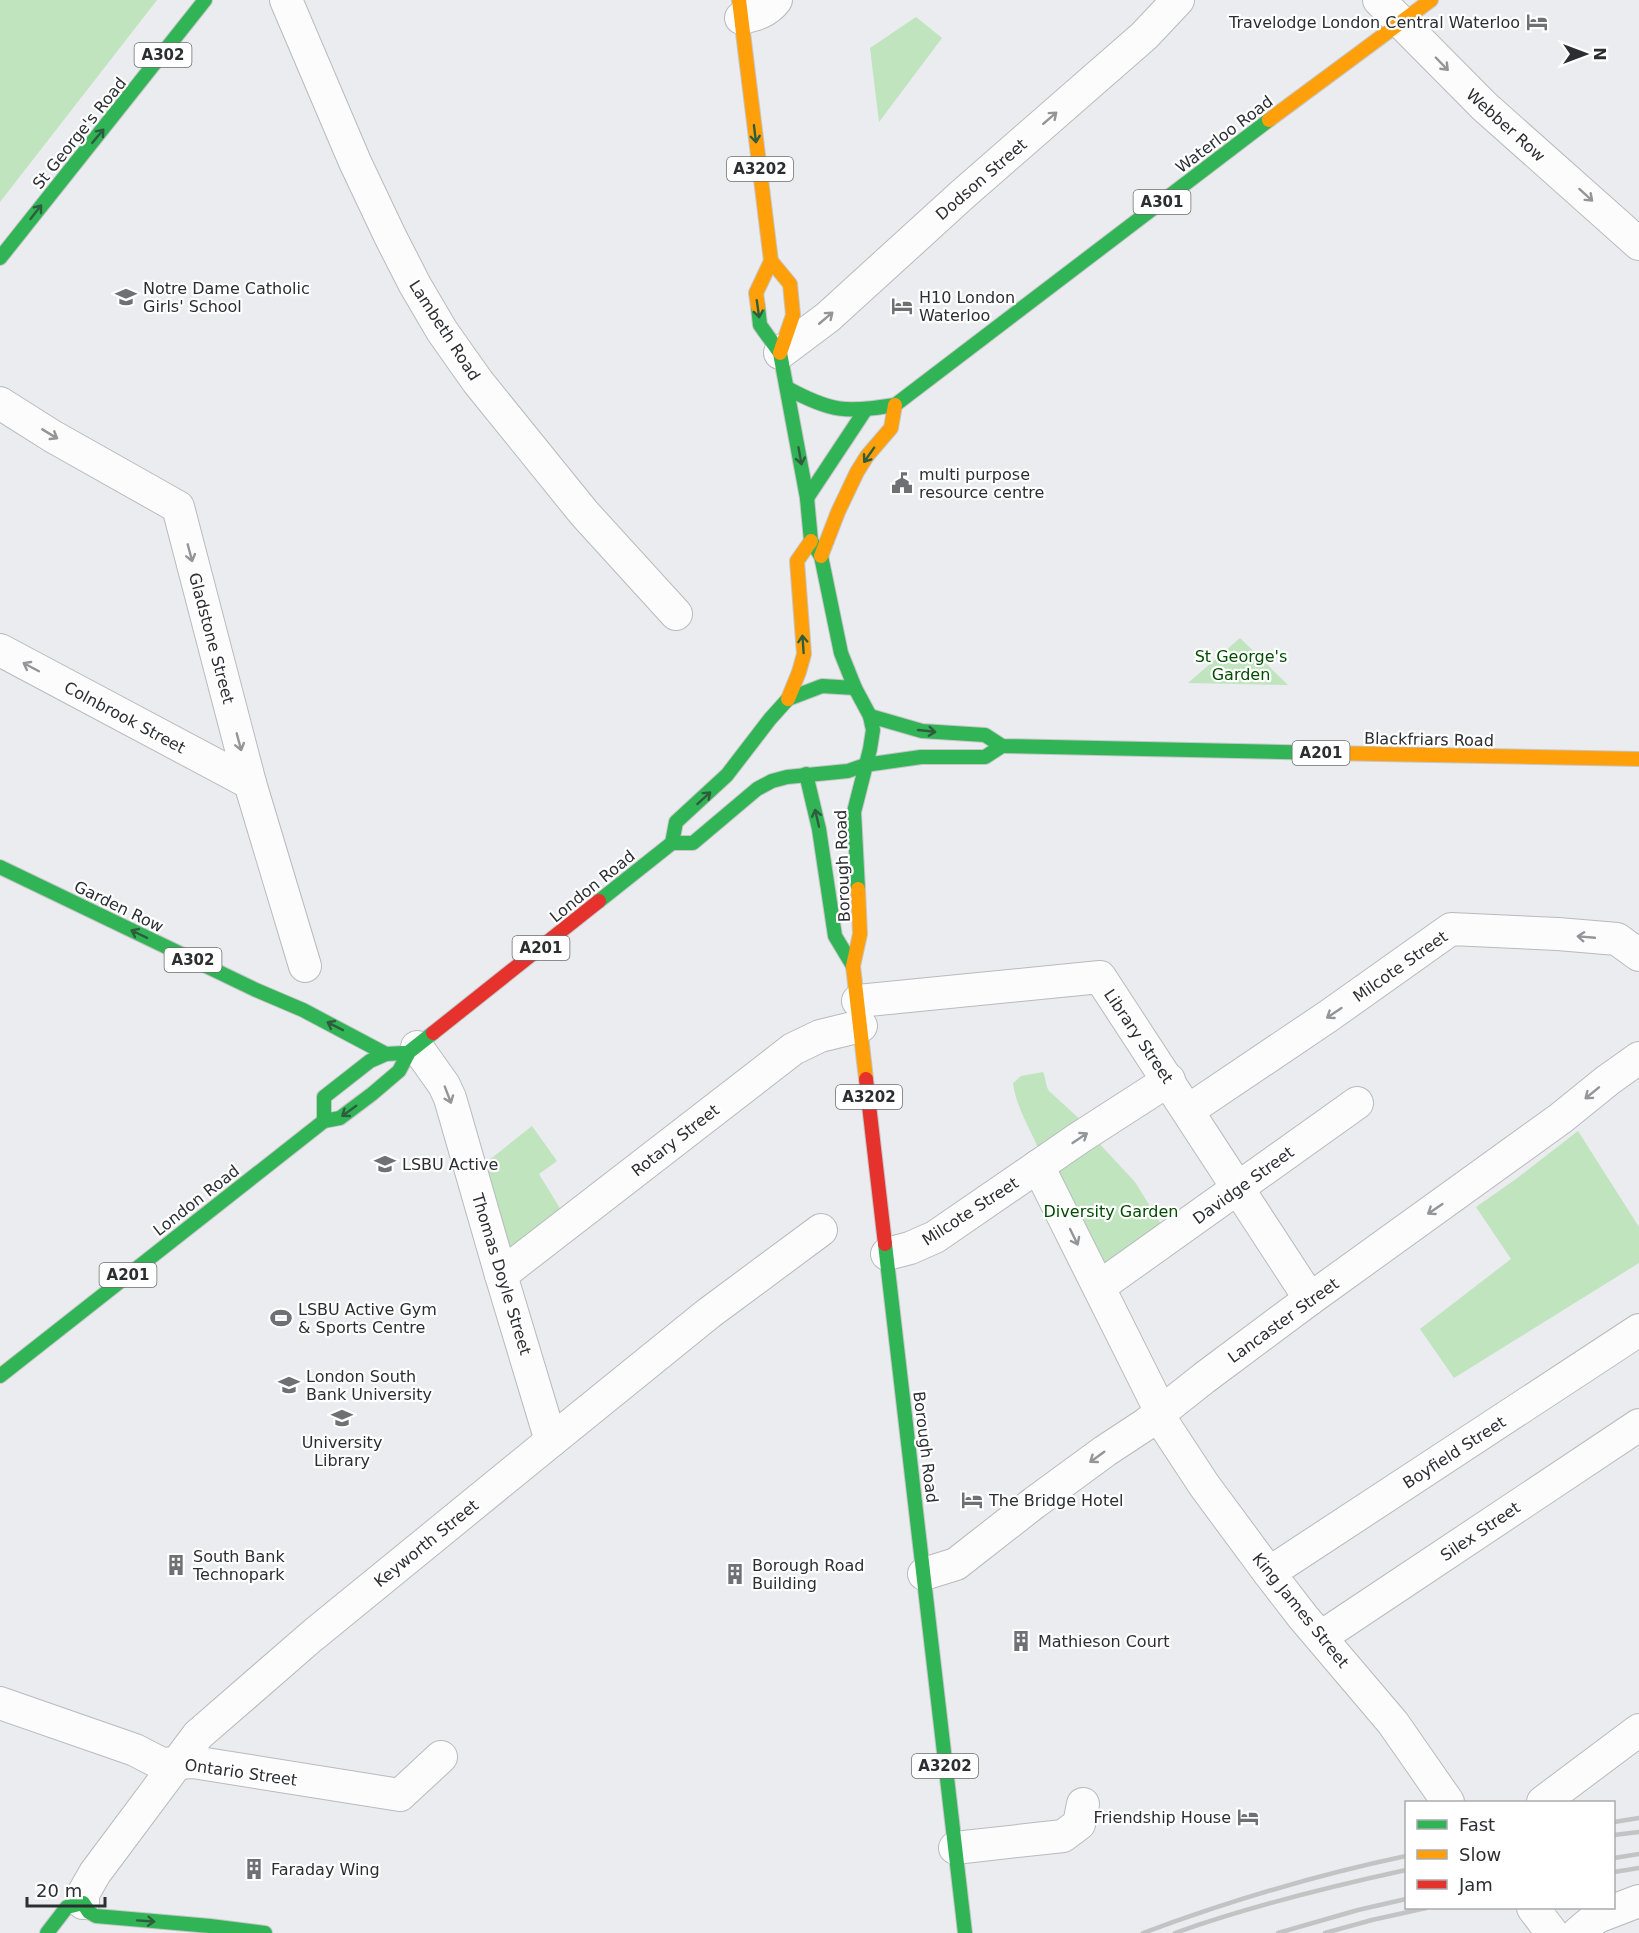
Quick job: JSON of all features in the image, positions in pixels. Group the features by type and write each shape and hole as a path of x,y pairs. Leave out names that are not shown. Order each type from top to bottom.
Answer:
{"main road":[{"name":"St George's Road","path":"0,258 52,191 120,110 205,0"},
{"name":"Waterloo Road","path":"787,388 830,409 866,410 894,405 1299,97 1431,0"},
{"name":"A3202","path":"740,9 771,261 756,293 760,325 780,353 807,498 811,541 821,556 841,653 855,688 870,716 873,730 865,765"},
{"path":"771,261 790,284 794,315 780,353"},
{"path":"821,556 857,472 867,456 891,428 894,405"},
{"path":"807,498 866,410"},
{"path":"788,699 802,665 804,654 797,561 811,541"},
{"path":"672,843 676,822 728,775 788,699 822,686 855,688"},
{"name":"Blackfriars Road","path":"870,716 922,731 985,735 1002,746 1639,759"},
{"name":"Blackfriars Road","path":"865,765 921,757 985,757 1002,746"},
{"name":"A201","path":"806,774 848,771 865,765"},
{"name":"Borough Road","path":"865,765 854,812 860,934 853,966 966,1933"},
{"name":"Borough Road","path":"806,774 819,829 835,936 853,966"},
{"name":"London Road","path":"0,1376 324,1121 340,1118 372,1095 399,1071 413,1049 672,843 693,843 757,789 772,781 806,774"},
{"name":"Garden Row","path":"0,867 256,990 303,1010 386,1054"},
{"path":"324,1121 324,1097 370,1061 386,1054 413,1049"},
{"path":"47,1933 67,1907 83,1903 96,1916 265,1933"}],"street":[{"name":"Lambeth Road","path":"286,0 385,226 442,331 478,382 584,513 676,614"},
{"path":"740,9 758,14 771,7 776,0"},
{"name":"Dodson Street","path":"780,353 828,317 963,194 1144,36 1178,0"},
{"name":"Webber Row","path":"1379,0 1484,106 1639,244"},
{"name":"Gladstone Street","path":"0,403 52,436 178,507 250,783 305,966"},
{"name":"Colnbrook Street","path":"0,650 250,783"},
{"name":"Milcote Street","path":"1189,1110 1327,1017 1451,929 1617,939 1639,955"},
{"name":"Library Street","path":"859,1014 1100,977 1189,1110 1310,1299"},
{"name":"Rotary Street","path":"501,1275 793,1050 859,1014"},
{"name":"Thomas Doyle Street","path":"413,1049 444,1085 450,1098 551,1441"},
{"name":"Lancaster Street","path":"924,1574 956,1564 1310,1299 1561,1118 1639,1058"},
{"name":"Milcote Street","path":"887,1254 929,1240 1169,1080"},
{"name":"Davidge Street","path":"1099,1287 1357,1102"},
{"name":"King James Street","path":"1038,1166 1149,1385 1160,1413 1204,1485 1269,1572 1393,1723 1447,1801"},
{"name":"Keyworth Street","path":"83,1903 83,1894 94,1873 198,1735 312,1636 551,1441 709,1313 821,1230"},
{"name":"Boyfield Street","path":"1269,1572 1639,1330"},
{"name":"Silex Street","path":"1321,1637 1639,1425"},
{"name":"Ontario Street","path":"0,1703 135,1750 162,1764 193,1762 400,1795 441,1756"},
{"path":"1545,1801 1639,1730"},
{"path":"955,1848 1044,1840 1063,1836 1079,1824 1083,1804"},
{"path":"1578,1933 1597,1917 1639,1902"},
{"path":"1534,1909 1552,1933"}],"green space":[{"path":"0,0 157,0 0,202"},
{"path":"916,17 942,38 879,122 870,48"},
{"name":"St George's Garden","path":"1240,638 1288,685 1188,683"},
{"path":"1043,1072 1049,1091 1084,1123 1040,1153 1020,1110 1013,1083 1021,1076"},
{"path":"532,1126 557,1161 539,1174 564,1215 512,1256 478,1169"},
{"path":"1578,1131 1639,1227 1639,1263 1454,1378 1420,1329 1511,1259 1476,1207"},
{"name":"Diversity Garden","path":"1095,1139 1135,1182 1161,1224 1098,1269 1050,1170"}],"railway":[{"path":"1615,1822 1639,1818"},
{"path":"1615,1835 1639,1832"},
{"path":"1615,1858 1639,1854"},
{"path":"1143,1933 1273,1890 1405,1856"},
{"path":"1615,1872 1639,1868"},
{"path":"1175,1933 1289,1898 1405,1870"},
{"path":"1278,1933 1405,1899"},
{"path":"1325,1933 1422,1909"}],"traffic: fast":[{"path":"0,258 205,0"},
{"path":"787,388 816,402 839,409 895,405 1269,120"},
{"path":"758,307 760,325 780,353 807,498 811,541 821,556 841,653 855,688 870,716 873,730 854,812 858,889"},
{"path":"807,498 866,409"},
{"path":"672,843 676,822 727,775 788,699 822,686 855,688"},
{"path":"870,716 922,731 985,735 1002,746 1327,753"},
{"path":"599,901 672,843 693,843 757,789 772,781 787,777 848,771 865,765 921,757 985,757 1002,746"},
{"path":"806,774 819,829 835,936 853,966"},
{"path":"0,867 256,990 303,1010 386,1054"},
{"path":"0,1376 324,1121 340,1118 372,1094 399,1071 409,1052 433,1033"},
{"path":"324,1121 324,1097 370,1061 386,1054 404,1053"},
{"path":"885,1244 965,1933"},
{"path":"47,1933 67,1907 83,1903 89,1912 96,1916 265,1933"}],"traffic: slow":[{"path":"739,0 771,261 756,293 758,307"},
{"path":"1269,120 1431,0"},
{"path":"771,261 790,284 793,315 780,353"},
{"path":"821,556 857,472 867,456 891,428 895,405"},
{"path":"788,699 804,654 797,561 811,541"},
{"path":"1327,753 1639,759"},
{"path":"858,889 860,934 853,966 866,1079"}],"traffic: jam":[{"path":"433,1033 599,901"},
{"path":"866,1079 885,1244"}],"place":[{"name":"Travelodge London Central Waterloo","path":"1537,22"},
{"name":"Notre Dame Catholic Girls' School","path":"126,297"},
{"name":"H10 London Waterloo","path":"902,306"},
{"name":"multi purpose resource centre","path":"902,483"},
{"name":"LSBU Active","path":"385,1164"},
{"name":"LSBU Active Gym & Sports Centre","path":"281,1318"},
{"name":"London South Bank University","path":"289,1385"},
{"name":"University Library","path":"342,1418"},
{"name":"The Bridge Hotel","path":"972,1500"},
{"name":"South Bank Technopark","path":"176,1565"},
{"name":"Borough Road Building","path":"735,1574"},
{"name":"Mathieson Court","path":"1021,1641"},
{"name":"Friendship House","path":"1248,1817"},
{"name":"Faraday Wing","path":"254,1869"}]}
